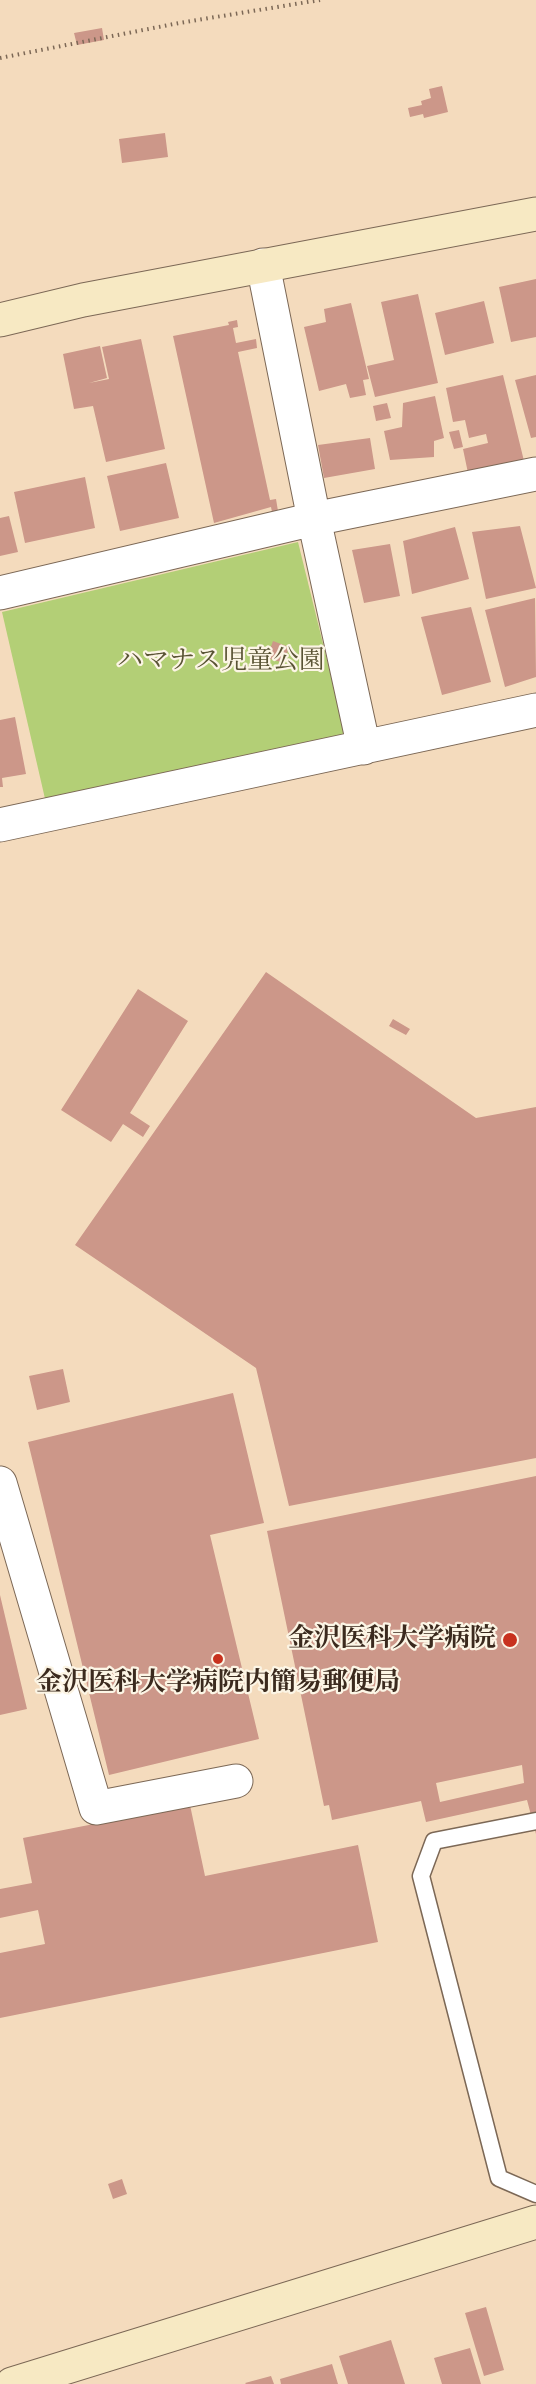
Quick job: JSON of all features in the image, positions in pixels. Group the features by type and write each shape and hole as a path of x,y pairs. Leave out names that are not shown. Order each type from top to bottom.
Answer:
{"street":[{"path":"0,320 83,300 536,214"},
{"path":"263,265 314,519 364,748"},
{"path":"0,593 314,519 536,474"},
{"path":"0,825 536,710"},
{"path":"0,1483 96,1808 236,1781"},
{"path":"12,2384 536,2222"}],"lane":[{"path":"536,1821 434,1841 421,1876 499,2178 536,2194"}],"path":[{"path":"0,58 179,22 320,0"}],"green space":[{"name":"ハマナス児童公園","path":"298,542 346,737 46,803 2,612"}],"building":[{"path":"102,28 104,40 77,45 74,33"},
{"path":"442,86 448,112 424,118 423,114 410,117 408,108 422,105 421,101 431,98 429,89"},
{"path":"165,133 168,157 122,163 119,139"},
{"path":"536,279 536,337 511,342 499,287"},
{"path":"418,294 438,383 375,397 367,366 394,360 381,302"},
{"path":"484,301 494,343 445,355 435,313"},
{"path":"351,303 369,379 363,380 366,395 350,398 346,384 319,391 304,327 326,322 324,309"},
{"path":"237,320 238,327 233,328 236,343 256,339 257,348 238,352 270,500 276,499 278,511 272,512 271,507 214,523 173,336 229,325 228,322"},
{"path":"141,339 165,449 106,462 93,406 74,409 63,354 100,346 107,378 89,383 109,379 102,347"},
{"path":"503,375 524,461 468,473 463,449 488,443 486,434 469,438 465,420 453,422 446,388"},
{"path":"536,375 536,437 531,438 515,380"},
{"path":"435,396 444,438 434,441 434,457 390,460 384,431 402,427 403,403"},
{"path":"387,403 391,418 376,421 373,406"},
{"path":"459,430 463,447 454,449 449,432"},
{"path":"370,438 375,469 324,478 318,445"},
{"path":"166,463 179,518 120,531 107,476"},
{"path":"85,477 95,528 25,543 14,492"},
{"path":"9,516 18,552 0,556 0,518"},
{"path":"520,526 536,588 486,599 472,532"},
{"path":"455,527 469,579 412,594 403,541"},
{"path":"390,544 400,596 364,603 352,550"},
{"path":"535,598 536,677 505,687 485,610"},
{"path":"471,607 491,682 442,695 421,617"},
{"path":"273,641 289,647 284,663 267,658"},
{"path":"15,717 26,774 2,778 3,787 0,787 0,720"},
{"path":"266,972 476,1118 536,1107 536,1458 289,1506 256,1368 75,1245"},
{"path":"138,989 188,1021 130,1113 150,1126 143,1137 123,1124 111,1142 61,1110"},
{"path":"393,1019 410,1029 406,1035 389,1026"},
{"path":"63,1369 70,1402 37,1410 29,1376"},
{"path":"233,1393 264,1523 210,1535 259,1739 109,1775 28,1442"},
{"path":"536,1476 536,1834 527,1800 426,1822 421,1801 332,1820 329,1805 324,1806 267,1531","holes":["522,1765 524,1783 440,1802 436,1783"]},
{"path":"0,1595 27,1709 0,1715"},
{"path":"190,1805 205,1876 358,1845 378,1942 0,2018 0,1953 45,1944 38,1910 0,1918 0,1889 32,1883 23,1838"},
{"path":"122,2179 127,2194 113,2199 108,2184"},
{"path":"486,2307 504,2370 484,2376 465,2313"},
{"path":"391,2340 405,2384 348,2384 339,2356"},
{"path":"470,2348 481,2384 442,2384 434,2358"},
{"path":"332,2364 338,2384 281,2384 280,2379"},
{"path":"271,2376 274,2384 245,2383"}],"place":[{"name":"金沢医科大学病院","path":"510,1640"},
{"name":"金沢医科大学病院内簡易郵便局","path":"218,1659"}]}
